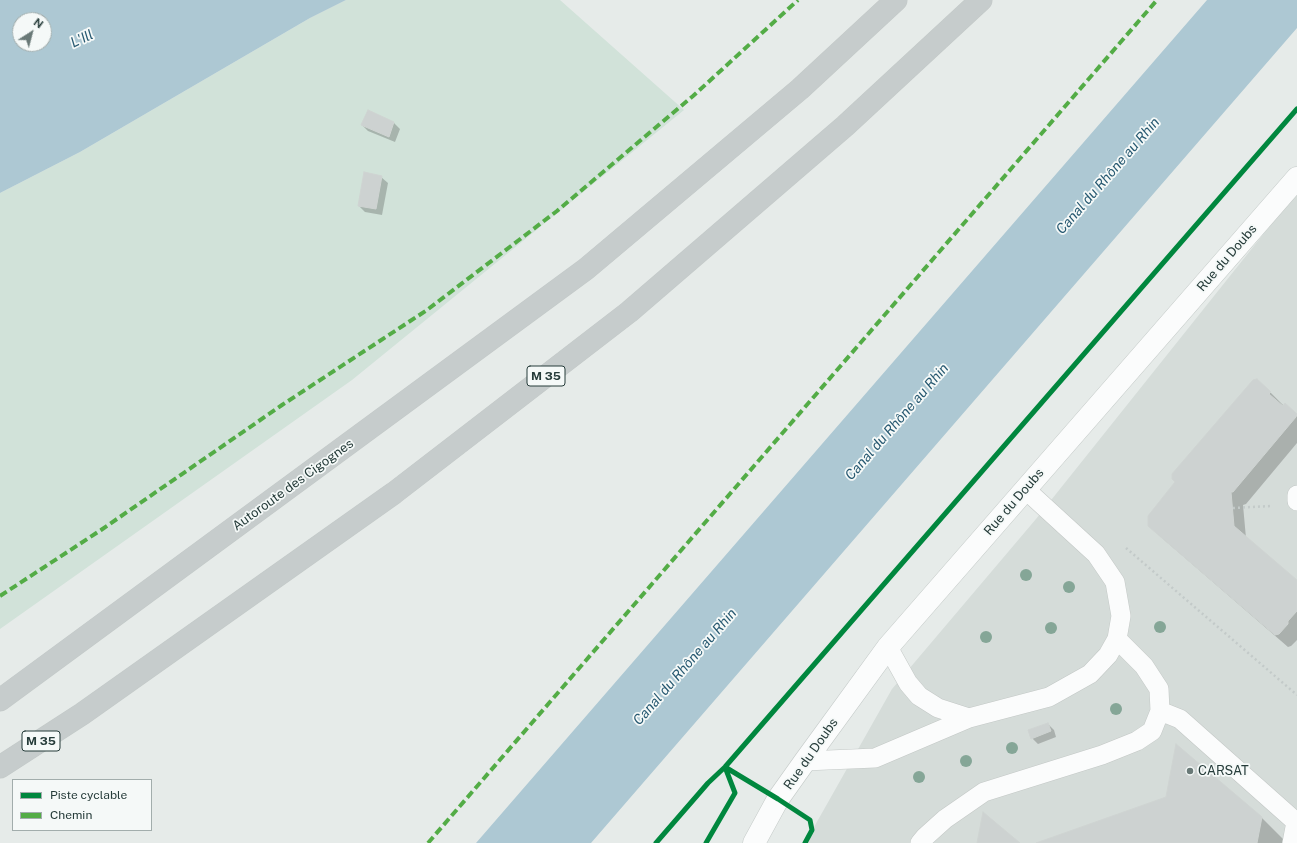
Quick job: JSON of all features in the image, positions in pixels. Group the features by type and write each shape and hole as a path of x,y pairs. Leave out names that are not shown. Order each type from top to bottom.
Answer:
{"highway":[{"name":"Autoroute des Cigognes","path":"0,700 586,269 800,89 896,0"},
{"name":"M 35","path":"0,767 82,714 394,493 629,312 845,126 981,0"}],"main road":[{"name":"Rue du Doubs","path":"754,843 778,799 888,647 1297,178"}],"lane":[{"path":"805,761 875,758 969,718 1049,697 1090,674 1108,655 1117,639 1120,616 1115,582 1096,554 1025,490"},
{"path":"1297,495 1297,501"},
{"path":"920,843 925,836 945,819 984,792 1102,755 1137,741 1152,731 1160,711 1159,689 1144,666 1117,639"},
{"path":"888,647 908,683 919,696 938,708 969,718"},
{"path":"1160,711 1180,719 1296,822 1292,843"}],"path":[{"path":"1232,508 1276,506"},
{"path":"1123,545 1297,695"}],"shaded area":[{"path":"346,0 560,0 684,110 352,380 0,629 0,193 80,152 310,18"},
{"path":"1297,192 1297,843 805,843 892,689 1036,519"}],"water":[{"name":"L'Ill","path":"0,0 346,0 310,18 80,152 0,193"},
{"name":"Canal du Rhône au Rhin","path":"1207,0 1297,0 1297,28 591,843 476,843"}],"building":[{"path":"368,110 394,122 389,137 361,125"},
{"path":"364,172 382,176 376,209 358,206"},
{"path":"1257,379 1271,392 1269,394 1283,406 1285,403 1297,414 1233,492 1231,492 1234,526 1297,580 1297,611 1279,634 1275,635 1148,526 1148,516 1175,482 1172,479 1172,474 1253,380"},
{"path":"1048,723 1051,731 1031,739 1028,730"},
{"name":"CARSAT","path":"1176,744 1262,817 1257,843 1036,843 1166,797"},
{"path":"983,812 1020,843 977,843"}],"marked path":[{"path":"0,596 101,530 282,405 427,310 557,211 693,96 798,0"},
{"path":"428,843 1157,0"}],"cycle path":[{"path":"656,843 708,783 725,767 1297,109"},
{"path":"725,767 810,820 812,830 805,843"},
{"path":"706,843 735,793 725,767"}],"place":[{"name":"CARSAT","path":"1190,771"}]}
